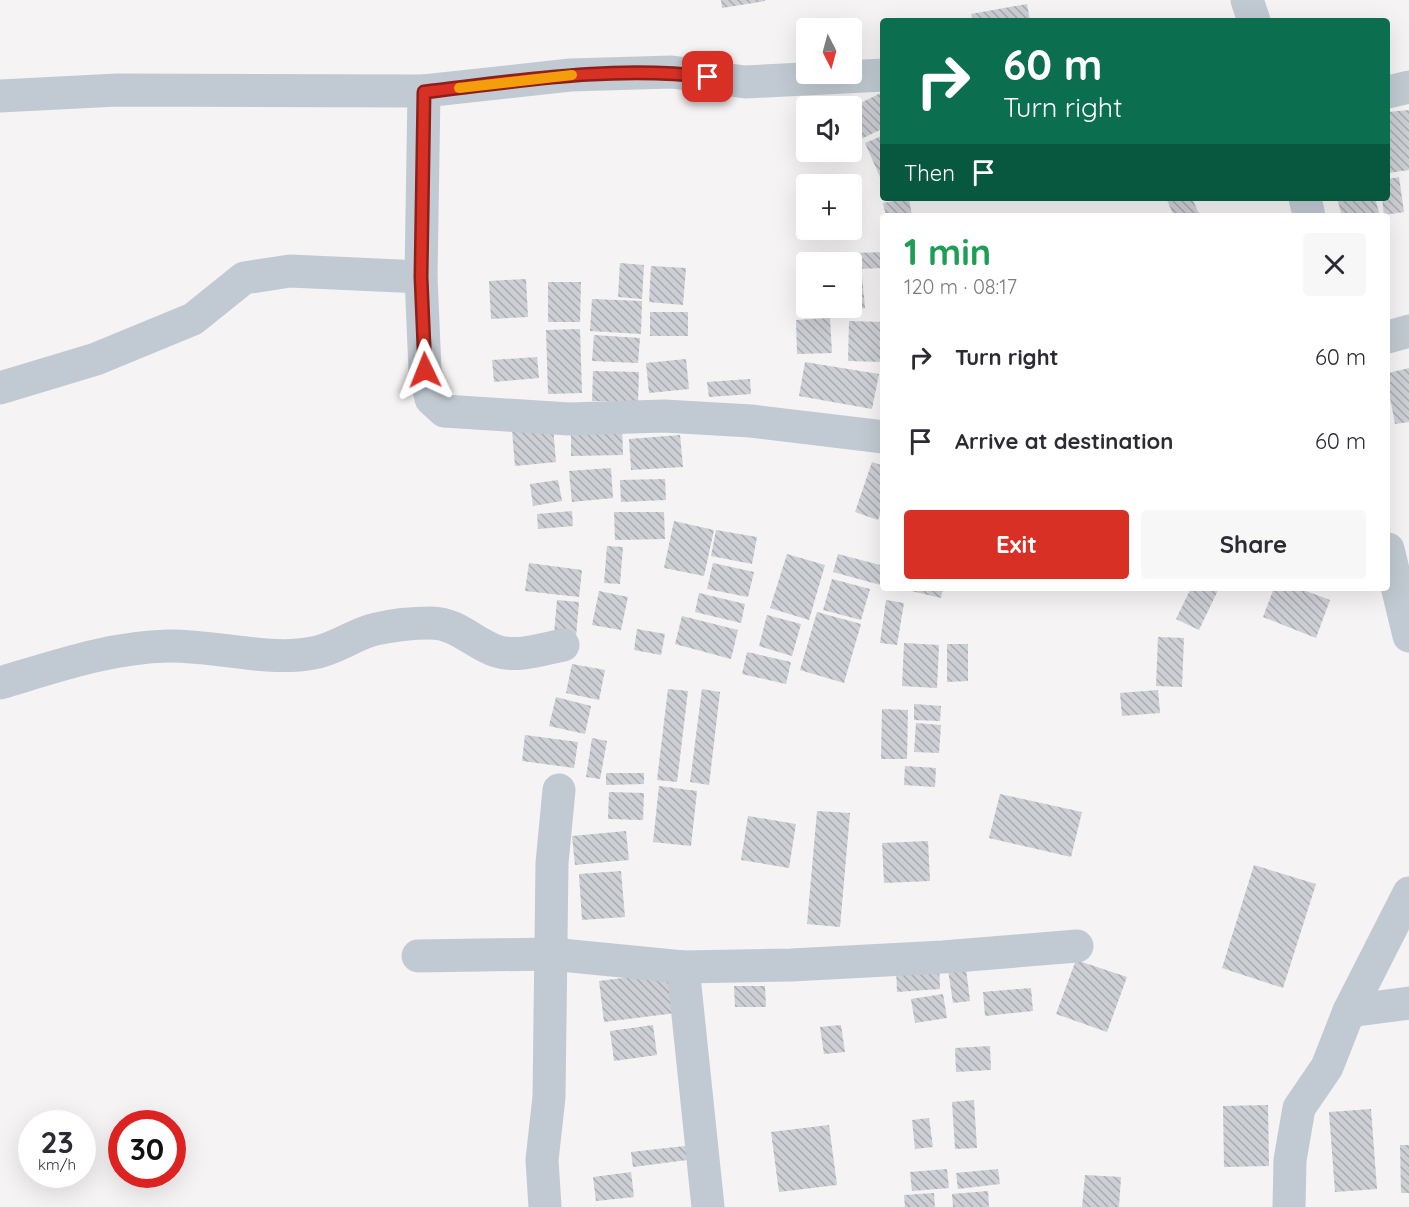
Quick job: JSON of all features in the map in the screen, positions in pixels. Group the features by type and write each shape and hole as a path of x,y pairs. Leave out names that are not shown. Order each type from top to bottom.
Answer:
{"street":[{"path":"1247,0 1253,18"},
{"path":"0,96 117,90 424,92 570,75 672,72 745,82 880,75"},
{"path":"1390,92 1409,87"},
{"path":"424,92 421,277 425,370 431,399 444,411 569,419 664,416 751,421 880,437"},
{"path":"0,388 96,359 193,319 244,278 290,271 421,277"},
{"path":"1390,336 1409,331"},
{"path":"1390,557 1409,636"},
{"path":"0,683 117,651 178,646 285,654 313,653 338,646 376,629 422,623 447,625 495,651 507,654 563,645"},
{"path":"545,1207 542,1160 549,1097 552,863 559,790"},
{"path":"1289,1207 1290,1160 1299,1108 1327,1066 1349,1011 1409,893"},
{"path":"418,956 551,954 683,967 943,957 1077,946"},
{"path":"683,967 708,1207"},
{"path":"1349,1011 1409,1003"}],"building":[{"path":"721,0 765,0 765,1 722,8"},
{"path":"1027,4 1029,18 972,18 971,14"},
{"path":"880,93 880,130 862,139 862,102"},
{"path":"1409,110 1409,170 1390,173 1390,112"},
{"path":"880,137 880,177 865,143"},
{"path":"1399,177 1404,212 1384,213 1382,201 1390,201 1390,179"},
{"path":"910,201 912,213 885,213 883,203"},
{"path":"1167,201 1193,201 1199,213 1173,213"},
{"path":"1338,201 1376,201 1379,213 1341,213"},
{"path":"880,252 880,268 862,269 862,253"},
{"path":"620,263 644,265 642,299 618,297"},
{"path":"651,266 686,268 683,305 649,302"},
{"path":"862,276 865,308 862,308"},
{"path":"526,279 528,317 491,319 489,281"},
{"path":"548,282 581,282 580,322 548,322"},
{"path":"592,299 642,301 641,334 590,331"},
{"path":"650,312 688,312 688,336 650,336"},
{"path":"830,318 832,353 797,354 796,320"},
{"path":"849,321 880,322 880,362 848,361"},
{"path":"580,329 582,393 548,394 546,330"},
{"path":"594,335 640,338 638,363 592,361"},
{"path":"537,357 539,378 494,382 492,360"},
{"path":"686,359 689,389 649,393 646,363"},
{"path":"805,362 879,374 872,409 799,396"},
{"path":"1409,368 1409,422 1395,424 1390,398 1390,373"},
{"path":"593,371 639,372 638,402 592,401"},
{"path":"750,379 751,394 709,397 707,382"},
{"path":"622,425 623,455 571,456 571,426"},
{"path":"553,427 556,462 515,466 512,431"},
{"path":"680,435 683,467 631,470 629,439"},
{"path":"872,462 880,465 880,515 878,520 855,512"},
{"path":"611,468 613,498 572,502 569,471"},
{"path":"665,479 666,500 621,502 620,480"},
{"path":"558,480 562,501 533,506 530,484"},
{"path":"572,511 573,526 538,529 537,514"},
{"path":"614,512 664,512 665,539 615,540"},
{"path":"674,521 714,530 704,576 664,568"},
{"path":"716,530 757,537 752,564 711,556"},
{"path":"607,546 623,547 620,584 604,583"},
{"path":"787,554 825,565 809,620 770,608"},
{"path":"838,554 880,565 880,585 833,572"},
{"path":"529,563 582,570 579,597 525,591"},
{"path":"713,563 754,572 748,597 707,589"},
{"path":"832,579 870,589 861,620 823,610"},
{"path":"599,591 628,597 621,630 592,625"},
{"path":"911,591 942,591 941,598"},
{"path":"1190,591 1218,591 1199,630 1176,619"},
{"path":"1273,591 1306,591 1330,600 1316,638 1263,617"},
{"path":"699,593 745,604 741,623 695,612"},
{"path":"557,600 579,602 576,637 554,634"},
{"path":"886,600 904,603 897,645 880,643"},
{"path":"817,612 861,624 844,683 800,670"},
{"path":"767,615 801,624 792,656 759,646"},
{"path":"682,616 738,630 731,659 675,644"},
{"path":"637,629 665,634 661,655 634,650"},
{"path":"1158,637 1184,638 1182,687 1156,686"},
{"path":"904,643 939,645 937,688 902,686"},
{"path":"947,644 968,644 968,681 947,682"},
{"path":"747,652 791,662 786,684 742,674"},
{"path":"572,664 605,670 599,700 566,693"},
{"path":"668,689 688,691 677,782 657,780"},
{"path":"702,689 720,692 709,785 690,782"},
{"path":"1158,690 1160,713 1122,716 1120,693"},
{"path":"556,697 591,706 585,734 549,726"},
{"path":"914,704 941,706 940,721 914,720"},
{"path":"882,709 908,710 907,759 881,759"},
{"path":"916,723 941,725 939,753 914,752"},
{"path":"525,735 578,742 574,768 522,761"},
{"path":"592,738 607,741 600,779 586,777"},
{"path":"905,766 936,768 935,787 904,785"},
{"path":"606,773 644,773 644,784 606,785"},
{"path":"659,786 697,791 691,846 653,842"},
{"path":"609,792 644,793 643,820 608,819"},
{"path":"1000,794 1082,812 1071,857 989,838"},
{"path":"817,811 850,813 840,927 807,924"},
{"path":"748,816 796,824 789,868 741,860"},
{"path":"626,831 629,860 575,865 572,836"},
{"path":"928,841 930,881 884,883 882,843"},
{"path":"1254,865 1316,884 1283,988 1222,968"},
{"path":"621,871 625,917 582,920 579,874"},
{"path":"965,960 970,1001 953,1003 947,963"},
{"path":"1076,960 1127,977 1107,1032 1056,1014"},
{"path":"939,964 940,989 897,992 896,967"},
{"path":"671,972 676,1013 604,1022 599,981"},
{"path":"734,986 765,986 766,1007 735,1007"},
{"path":"1031,988 1033,1011 985,1016 983,992"},
{"path":"943,994 947,1018 915,1023 911,999"},
{"path":"653,1025 657,1055 614,1061 610,1031"},
{"path":"841,1025 845,1052 824,1054 820,1027"},
{"path":"990,1046 991,1070 956,1072 955,1048"},
{"path":"974,1100 977,1148 955,1149 952,1102"},
{"path":"1268,1105 1269,1166 1224,1167 1223,1106"},
{"path":"1371,1109 1377,1189 1335,1192 1329,1112"},
{"path":"929,1118 933,1147 915,1149 912,1120"},
{"path":"829,1125 837,1185 779,1192 771,1132"},
{"path":"694,1145 695,1159 633,1167 631,1152"},
{"path":"1400,1145 1409,1145 1409,1193 1401,1193"},
{"path":"947,1169 949,1188 912,1191 910,1172"},
{"path":"998,1169 1000,1184 958,1189 956,1173"},
{"path":"631,1172 634,1197 596,1201 593,1177"},
{"path":"1085,1175 1121,1177 1119,1207 1082,1207"},
{"path":"988,1191 989,1207 953,1207 952,1194"},
{"path":"934,1193 935,1207 905,1207 904,1195"}],"slow traffic":[{"path":"459,88 572,75"}],"route":[{"path":"425,370 421,277 424,92 570,75 672,72 708,77"}]}
